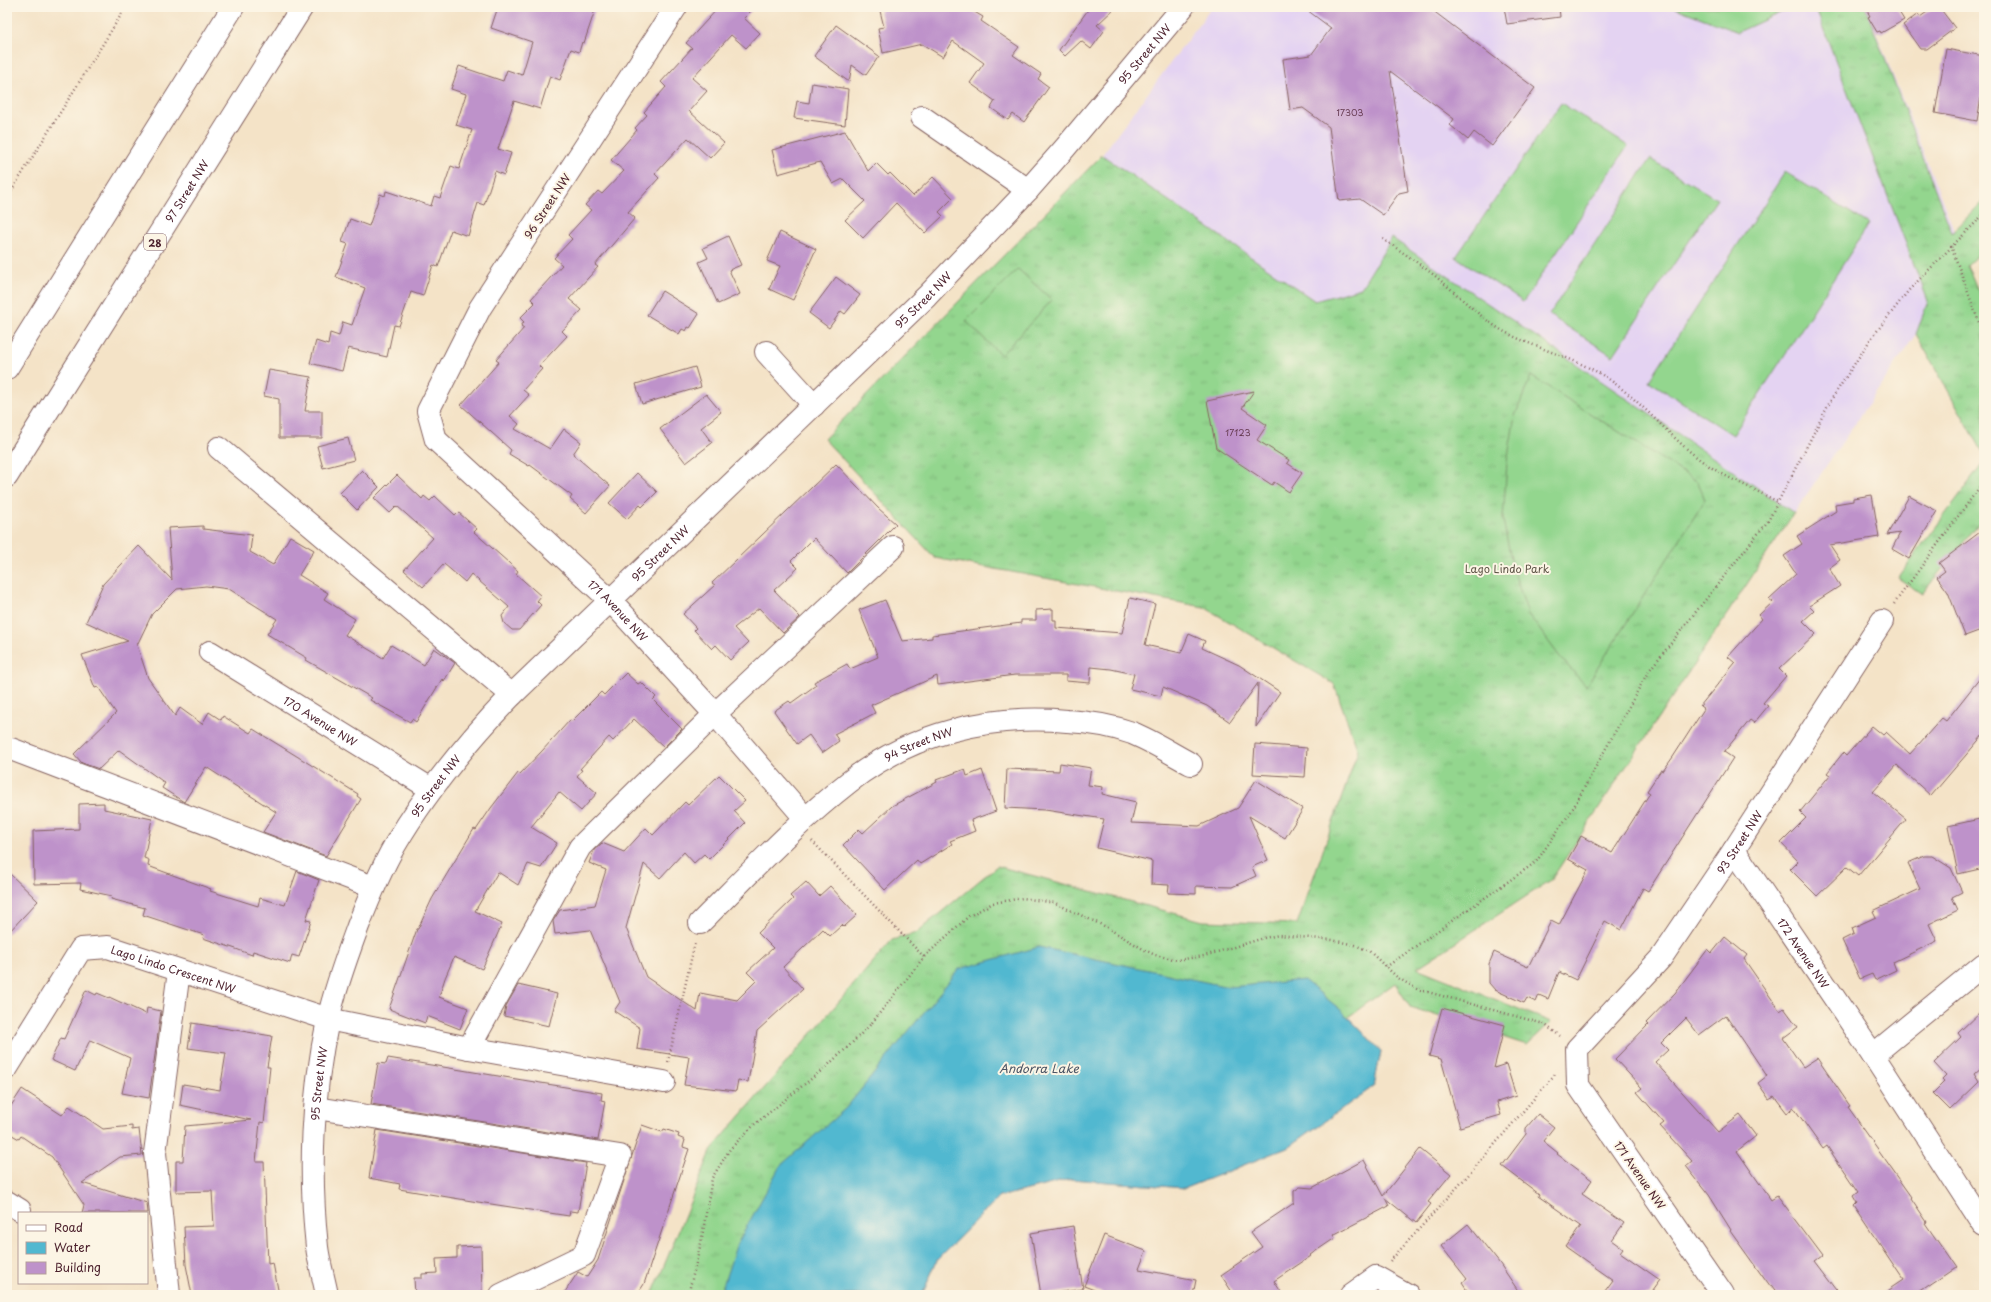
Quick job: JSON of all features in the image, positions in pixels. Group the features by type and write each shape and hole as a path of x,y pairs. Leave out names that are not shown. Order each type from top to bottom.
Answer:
{"street":[{"path":"7,368 233,7"},
{"name":"97 Street NW","path":"7,476 302,7"},
{"name":"96 Street NW","path":"428,411 480,308 676,7"},
{"name":"95 Street NW","path":"327,1295 318,1247 313,1170 316,1108 321,1058 328,1019 349,950 373,887 395,845 431,789 474,735 512,695 927,296 1028,190 1183,7"},
{"path":"922,117 1028,190"},
{"path":"766,352 814,405"},
{"name":"171 Avenue NW","path":"428,411 436,440 611,601 715,714 805,818"},
{"path":"219,448 512,695"},
{"path":"469,1048 580,847 715,714 893,547"},
{"name":"93 Street NW","path":"1577,1049 1661,958 1734,850 1882,621"},
{"name":"170 Avenue NW","path":"210,652 431,789"},
{"name":"94 Street NW","path":"700,923 805,818 850,781 886,757 920,741 972,725 1008,719 1039,718 1112,727 1133,734 1191,764"},
{"path":"11,750 373,887"},
{"name":"172 Avenue NW","path":"1734,850 1873,1055 1984,1226"},
{"name":"Lago Lindo Crescent NW","path":"7,1068 81,949 108,947 328,1019 469,1048 664,1082"},
{"path":"1873,1055 1984,964"},
{"path":"169,1295 155,1153 179,971"},
{"name":"171 Avenue NW","path":"1577,1049 1578,1085 1723,1295"},
{"path":"316,1108 620,1156 584,1255 501,1295"},
{"path":"1352,1295 1376,1277 1408,1295"}],"path":[{"path":"7,198 126,7"},
{"path":"1386,967 1536,862 1572,810 1630,702 1648,672 1768,521 1830,400 1870,340 1909,290 1984,214"},
{"path":"1383,239 1439,279 1473,310 1489,322 1537,347 1585,366 1610,380 1640,403 1703,462 1733,480 1778,502"},
{"path":"1951,246 1984,336"},
{"path":"1882,621 1984,481"},
{"path":"805,818 810,839 924,957"},
{"path":"688,1295 701,1243 712,1178 730,1149 755,1124 826,1067 872,1024 924,957 969,916 993,903 1023,898 1055,903 1104,926 1143,949 1166,958 1177,960 1190,959 1259,939 1279,935 1332,940 1355,945 1369,951 1398,978 1417,989 1544,1024 1577,1049 1471,1172 1376,1277"},
{"path":"664,1082 700,923"}],"shaded area":[{"path":"1212,7 1866,7 1954,230 1916,334 1794,513 1392,239 1361,288 1315,301 1102,155"}],"green space":[{"path":"1673,7 1793,7 1738,32"},
{"path":"1815,7 1865,7 1952,233 1984,200 1984,249 1967,265 1984,304 1984,454 1916,334 1928,301"},
{"path":"1561,103 1628,146 1523,302 1456,257"},
{"name":"Lago Lindo Park","path":"1102,155 1315,301 1361,288 1392,238 1794,513 1551,880 1417,968 1551,1022 1527,1045 1410,1007 1395,983 1348,1017 1381,1051 1374,1086 1287,1148 1185,1188 1071,1179 999,1197 937,1260 922,1295 652,1295 712,1149 892,940 916,933 997,866 1203,921 1297,924 1358,751 1334,684 1204,607 935,558 824,439"},
{"path":"1650,159 1717,199 1613,356 1549,315"},
{"path":"1785,172 1869,224 1733,435 1649,381"},
{"path":"1018,269 1052,300 1001,355 966,321"},
{"path":"1531,376 1698,482 1705,500 1586,686 1560,657 1528,614 1513,569 1503,520 1507,462 1515,416"},
{"path":"1984,462 1984,517 1922,594 1898,578"}],"water":[{"name":"Andorra Lake","path":"1039,947 1229,987 1304,980 1342,1011 1381,1051 1374,1086 1287,1148 1185,1188 1071,1179 999,1197 937,1260 922,1295 720,1295 736,1246 780,1166 846,1108 959,969"}],"building":[{"path":"498,7 596,7 584,43 582,42 579,52 571,49 560,80 550,76 540,109 514,101 498,149 511,153 504,175 495,171 484,205 478,203 468,236 451,230 438,267 433,265 423,296 411,292 399,326 394,325 387,357 348,348 342,371 310,363 316,341 328,345 330,333 339,336 343,322 352,325 365,288 336,277 348,244 342,242 350,219 369,226 380,194 385,196 386,191 431,206 434,196 440,198 451,166 459,169 472,130 456,125 466,94 451,89 459,66 503,81 507,70 522,75 532,42 491,28"},
{"path":"719,7 755,7 744,18 760,33 746,48 731,35 692,78 707,91 689,111 724,143 710,158 688,138 655,174 659,178 628,212 635,218 595,265 598,267 569,299 582,310 562,331 567,336 539,366 542,369 523,390 529,395 510,416 519,424 515,429 550,449 564,429 581,442 573,454 610,486 586,513 570,499 572,496 530,465 529,466 509,454 511,450 461,405 499,362 496,360 524,328 521,326 524,322 520,318 535,303 531,299 562,265 554,258 572,239 568,235 591,210 585,205 598,191 602,194 624,171 611,160 637,130 635,128 647,115 644,112 666,87 661,82 692,48 686,43"},
{"path":"879,7 966,7 983,17 981,21 1019,47 1013,55 1041,74 1038,79 1049,87 1024,122 1013,114 1008,120 991,108 995,101 970,83 984,63 953,41 943,57 922,44 883,53 878,28 884,27"},
{"path":"1090,7 1116,7 1097,25 1104,31 1091,49 1081,41 1065,56 1059,50"},
{"path":"1303,7 1428,7 1535,88 1492,146 1474,132 1468,140 1450,125 1454,119 1390,71 1408,191 1399,193 1383,215 1360,199 1339,201 1329,127 1303,108 1290,110 1283,59 1311,55 1331,28"},
{"path":"1504,7 1559,7 1560,17 1507,24"},
{"path":"1865,7 1896,7 1904,20 1881,33 1880,31 1877,32 1868,17 1870,16"},
{"path":"1934,7 1939,7 1955,28 1927,49 1920,49 1903,25 1918,14 1920,17"},
{"path":"836,25 879,56 866,75 852,65 849,82 814,56"},
{"path":"1946,49 1984,56 1984,80 1977,121 1935,113"},
{"path":"812,83 848,89 845,125 794,118 797,101 809,103"},
{"path":"845,131 868,171 876,163 888,175 890,173 913,196 933,177 953,198 939,212 943,216 925,233 896,203 863,238 845,220 865,201 843,179 833,184 820,162 778,174 772,150"},
{"path":"780,232 816,249 793,300 769,289 780,266 767,261"},
{"path":"728,236 741,265 729,270 740,294 718,304 699,262 708,258 703,248"},
{"path":"836,277 860,295 845,314 841,311 829,328 809,313"},
{"path":"662,291 699,314 690,328 688,327 686,331 682,329 679,334 647,315"},
{"path":"695,367 701,387 642,404 636,384"},
{"path":"269,370 311,377 305,411 322,411 322,438 279,438 279,399 264,396"},
{"path":"1254,391 1242,408 1267,425 1257,440 1289,460 1287,463 1302,473 1289,492 1274,482 1272,485 1216,448 1207,401"},
{"path":"706,394 721,412 701,428 712,443 686,463 660,429"},
{"path":"348,438 354,460 323,468 317,446"},
{"path":"836,464 878,508 896,524 847,573 814,538 791,561 798,568 774,590 800,617 783,633 759,608 734,628 748,643 730,660 716,645 712,649 694,630 696,628 683,614 715,585 712,583"},
{"path":"362,470 379,487 357,510 340,493"},
{"path":"637,473 657,492 642,507 640,505 627,519 609,503"},
{"path":"397,475 422,499 424,496 430,501 435,496 455,515 458,512 477,529 474,532 518,571 516,574 541,596 537,601 541,605 519,630 512,630 504,623 502,616 509,607 471,574 465,582 444,564 423,587 404,570 433,538 397,506 390,513 374,498"},
{"path":"1872,495 1879,537 1830,545 1840,560 1829,568 1840,586 1809,606 1814,611 1803,621 1816,634 1779,669 1786,676 1763,703 1768,706 1754,723 1750,720 1724,752 1733,758 1648,891 1643,888 1621,930 1605,921 1576,980 1559,972 1548,999 1539,995 1536,1002 1527,998 1524,1003 1495,990 1489,983 1489,964 1494,952 1528,967 1551,921 1559,925 1588,870 1568,859 1581,836 1612,853 1650,793 1647,791 1661,770 1663,771 1673,757 1704,709 1700,706 1735,663 1728,657 1762,619 1759,615 1773,602 1769,599 1796,574 1784,556 1802,544 1797,536 1836,511 1835,504 1853,501 1853,498"},
{"path":"1909,496 1937,511 1909,559 1892,549 1900,533 1887,535"},
{"path":"203,526 203,529 252,535 250,552 273,565 290,536 314,550 299,575 328,593 324,599 355,619 345,635 383,658 391,645 424,665 434,648 455,663 444,681 442,679 416,722 412,719 410,722 370,700 372,698 306,660 307,658 267,634 277,619 229,589 206,586 177,589 152,614 137,645 148,678 175,716 180,708 202,724 209,712 221,720 223,716 250,733 253,729 358,794 357,796 361,799 326,856 263,832 276,812 206,767 184,802 162,788 165,783 119,750 99,769 82,763 74,754 116,713 98,687 95,688 82,655 128,641 86,622 103,584 139,546 172,580 168,528"},
{"path":"1984,529 1984,629 1965,636 1948,592 1937,577 1945,571 1939,563"},
{"path":"1130,598 1155,604 1145,645 1181,653 1189,634 1205,641 1202,648 1239,665 1280,692 1256,727 1258,683 1230,722 1207,706 1163,687 1161,696 1130,689 1134,674 1111,669 1091,667 1090,683 1066,681 1066,675 1015,675 938,685 937,676 871,705 875,713 834,734 839,741 822,753 809,735 797,744 774,711 789,701 791,703 816,685 814,682 847,664 850,669 878,657 859,610 885,600 902,641 932,638 932,635 1021,623 1021,620 1036,620 1036,610 1053,609 1053,620 1056,620 1056,628 1122,633"},
{"path":"626,673 638,684 641,682 656,697 653,700 682,729 664,747 634,719 613,741 609,737 580,769 582,770 577,776 597,793 581,811 559,792 531,827 557,843 541,868 528,864 518,885 498,872 475,911 502,924 482,969 454,957 445,978 439,997 468,1008 460,1029 427,1016 425,1023 389,1009 417,929 432,899 474,829 476,830 518,773 520,774 570,720 572,721 601,692 604,695"},
{"path":"1984,673 1984,734 1931,796 1897,765 1873,792 1906,819 1858,876 1847,867 1817,896 1790,869 1798,861 1781,843 1806,818 1800,812 1830,775 1827,773 1843,753 1846,756 1872,726 1883,735 1886,732 1910,754 1942,718 1946,721"},
{"path":"1255,744 1307,748 1305,777 1253,774"},
{"path":"1060,763 1091,768 1088,785 1103,787 1102,794 1136,802 1131,823 1199,826 1238,808 1256,780 1303,809 1285,838 1249,816 1268,860 1252,867 1256,876 1232,887 1196,886 1196,894 1168,893 1169,885 1151,884 1152,861 1097,848 1104,819 1045,810 1005,808 1007,769 1059,771"},
{"path":"965,769 967,776 982,770 996,811 971,820 975,831 950,841 952,844 920,864 917,860 885,890 843,845 859,829 863,833 892,806 937,782 936,780"},
{"path":"719,775 745,801 734,811 745,823 709,859 704,854 694,863 684,852 660,878 644,864 626,928 646,977 697,1011 700,993 737,1000 756,981 747,972 773,948 758,933 793,899 790,896 806,882 819,896 830,886 857,915 844,927 842,925 830,936 823,929 783,967 803,989 757,1031 748,1082 738,1080 736,1091 684,1085 689,1057 637,1049 640,1028 614,1011 620,1002 590,930 555,934 553,921 560,910 595,905 606,870 589,863 594,850 602,843 624,852 646,828 653,835 685,802 688,805"},
{"path":"104,803 104,809 152,819 144,858 149,860 148,866 211,889 210,891 258,906 260,898 285,905 297,871 319,880 306,920 311,921 299,957 292,955 290,963 253,951 252,955 203,938 204,935 143,915 145,908 111,899 112,896 80,889 81,883 34,884 33,831 79,829 79,804"},
{"path":"1984,818 1984,868 1958,874 1948,826"},
{"path":"1924,856 1932,856 1951,868 1962,892 1952,897 1958,910 1929,924 1937,941 1893,962 1896,970 1875,980 1872,974 1860,979 1842,940 1854,934 1852,928 1876,917 1873,911 1920,889 1908,863"},
{"path":"7,871 38,901 7,934"},
{"path":"1725,937 1747,955 1744,959 1780,1011 1784,1008 1798,1027 1783,1038 1803,1067 1817,1058 1850,1106 1848,1107 1912,1197 1911,1198 1927,1222 1925,1223 1956,1268 1916,1295 1879,1295 1903,1279 1854,1206 1857,1203 1853,1196 1858,1192 1827,1146 1823,1149 1794,1108 1787,1113 1774,1096 1769,1099 1758,1083 1767,1076 1726,1015 1699,1035 1686,1018 1661,1043 1668,1050 1655,1062 1718,1132 1740,1115 1756,1136 1737,1151 1771,1200 1777,1196 1822,1256 1815,1261 1841,1295 1776,1295 1730,1231 1731,1230 1709,1195 1686,1166 1692,1161 1660,1126 1664,1123 1637,1092 1642,1088 1615,1059 1648,1025 1646,1023 1675,993 1708,949 1712,953"},
{"path":"518,985 557,994 549,1026 504,1016 506,1006"},
{"path":"86,990 96,995 97,993 109,997 146,1014 147,1008 161,1011 149,1098 122,1093 130,1058 90,1040 75,1071 51,1060 61,1038 64,1039"},
{"path":"1442,1008 1505,1025 1494,1068 1506,1064 1516,1096 1497,1102 1501,1115 1460,1127 1441,1059 1429,1056"},
{"path":"1984,1008 1984,1065 1974,1074 1979,1082 1950,1110 1933,1093 1944,1082 1942,1080 1946,1076 1934,1063 1961,1037 1958,1033"},
{"path":"192,1023 272,1036 267,1067 270,1067 264,1123 260,1122 256,1162 264,1162 268,1264 273,1263 279,1295 192,1295 186,1265 184,1227 214,1226 212,1191 176,1192 176,1161 183,1161 185,1126 251,1120 180,1105 183,1084 220,1090 226,1053 188,1048"},
{"path":"388,1058 602,1093 601,1100 605,1101 598,1140 371,1104 378,1063 386,1064"},
{"path":"22,1089 62,1115 69,1106 103,1129 132,1126 132,1130 139,1129 142,1155 120,1157 82,1183 147,1203 148,1212 82,1212 84,1205 52,1157 21,1136 19,1139 7,1132 7,1112"},
{"path":"1538,1114 1554,1127 1543,1141 1558,1153 1557,1154 1592,1180 1582,1194 1624,1223 1612,1240 1623,1248 1620,1252 1660,1280 1649,1295 1602,1295 1613,1280 1566,1247 1581,1226 1538,1196 1539,1194 1502,1166 1526,1134 1526,1128"},
{"path":"642,1125 662,1132 664,1129 679,1134 678,1137 685,1140 683,1147 689,1149 644,1284 637,1295 563,1295 578,1272 587,1277 598,1260"},
{"path":"377,1130 586,1163 578,1212 570,1211 569,1216 478,1202 399,1189 400,1184 369,1178"},
{"path":"1420,1149 1451,1174 1428,1202 1431,1204 1416,1223 1385,1198 1389,1206 1333,1235 1335,1238 1274,1281 1283,1295 1234,1295 1221,1275 1262,1247 1251,1232 1294,1203 1294,1191 1300,1187 1312,1188 1364,1160 1383,1196"},
{"path":"1468,1224 1500,1264 1521,1295 1470,1295 1462,1283 1467,1279 1441,1246"},
{"path":"1073,1226 1083,1289 1041,1295 1031,1233"},
{"path":"1104,1235 1146,1251 1139,1269 1196,1280 1193,1295 1107,1295 1084,1286"},
{"path":"481,1246 482,1294 415,1295 414,1278 422,1278 422,1274 437,1273 436,1259 457,1258 457,1247"}]}
